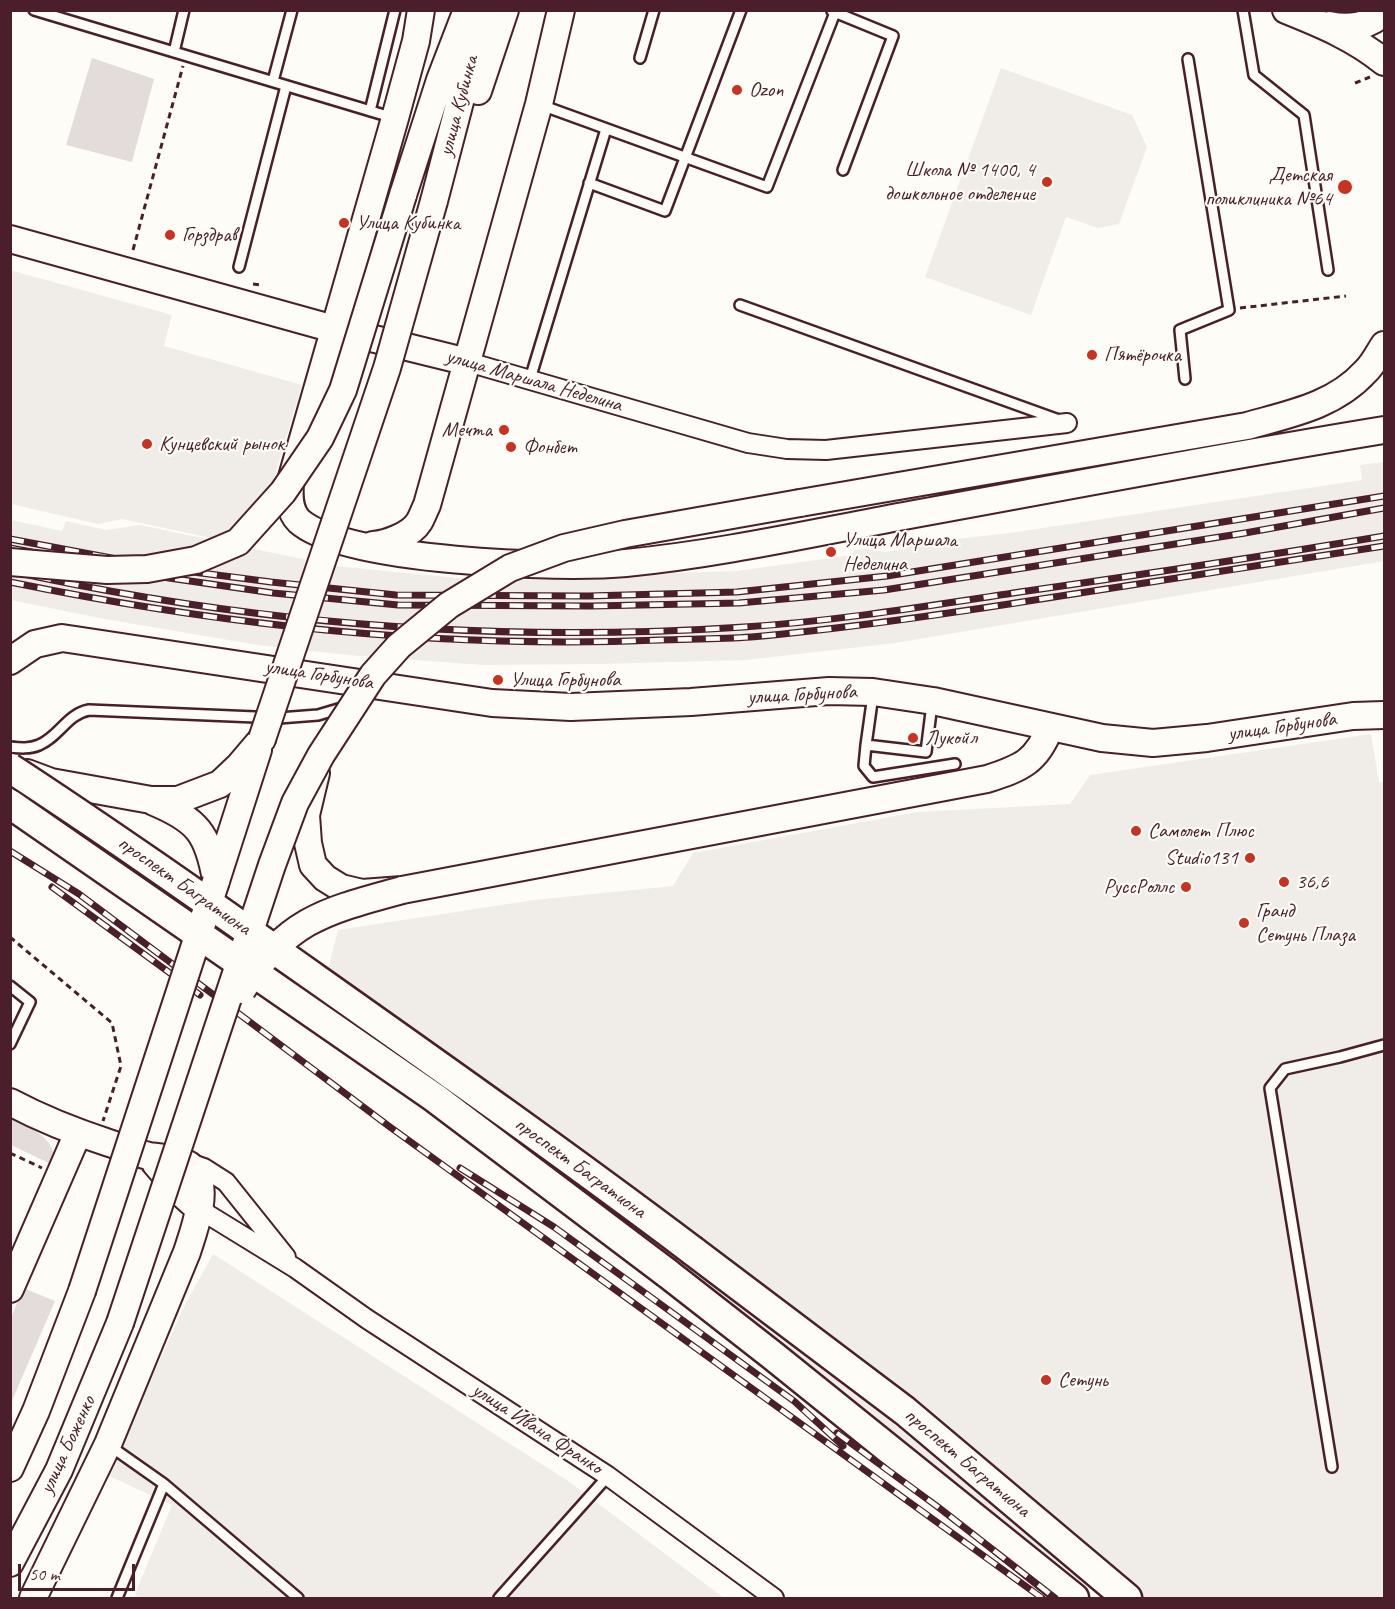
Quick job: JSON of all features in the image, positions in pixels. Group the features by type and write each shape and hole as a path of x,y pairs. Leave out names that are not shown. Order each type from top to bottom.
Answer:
{"main road":[{"name":"проспект Багратиона","path":"10,768 100,826 608,1187 905,1411 1127,1599"},
{"name":"проспект Багратиона","path":"10,804 435,1098 763,1348 1074,1599"}],"street":[{"path":"421,10 416,41 395,118 290,484 289,502 296,518 310,529 330,538 439,558 569,566 624,563 675,557 1384,430"},
{"path":"10,562 107,570 147,568 196,560 238,542 283,492 320,438 339,399 440,80 467,10"},
{"name":"улица Кубинка","path":"10,1468 36,1411 82,1291 262,739 387,368 484,10"},
{"path":"442,171 462,135 505,10"},
{"path":"362,545 379,544 402,536 418,525 427,505 539,104 561,10"},
{"path":"1286,10 1320,23 1353,40 1384,62"},
{"path":"1320,23 1340,28 1354,27 1369,22 1384,11"},
{"name":"улица Маршала Неделина","path":"10,239 334,329 530,379 748,443 787,450 826,450 1067,423"},
{"path":"207,1060 295,803 321,755 374,675 399,646 449,605 510,568 564,548 625,534 1247,426 1316,407 1338,395 1365,372 1384,345"},
{"path":"427,505 424,538 427,551 439,558"},
{"name":"улица Горбунова","path":"10,661 35,644 62,638 492,703 571,707 691,702 829,691 873,692 933,701 1102,738 1153,743 1207,738 1353,716 1384,715"},
{"path":"207,1060 233,1005 257,966 287,936 306,922 334,909 402,890 987,779 1017,770 1043,745 1050,726"},
{"path":"10,762 26,772 51,782 151,800 178,800 220,784 262,739"},
{"path":"321,755 306,815 308,843 313,865 325,878 341,888 362,892 402,890"},
{"path":"151,800 175,810 193,824 204,838 212,854 216,881"},
{"name":"улица Боженко","path":"10,1563 59,1470 95,1387 120,1323 207,1060"},
{"name":"улица Ивана Франко","path":"10,1102 78,1133 145,1155 204,1168 226,1182 295,1268"},
{"path":"13,1274 78,1133"},
{"name":"улица Ивана Франко","path":"145,1155 160,1167 180,1192 199,1209 295,1268 367,1319 608,1476 774,1599"},
{"path":"33,1599 108,1444 187,1251 199,1209 200,1181 196,1171 189,1163"}],"lane":[{"path":"34,10 395,118"},
{"path":"174,52 184,10"},
{"path":"273,81 292,10"},
{"path":"370,111 395,10"},
{"path":"640,58 654,10"},
{"path":"589,183 665,211 741,10"},
{"path":"1243,10 1254,75 1304,115 1328,270"},
{"path":"539,104 767,187 834,11 893,36 843,170"},
{"path":"1185,379 1180,330 1229,310 1188,58"},
{"path":"239,267 286,86"},
{"path":"530,379 606,129"},
{"path":"740,305 1067,423"},
{"path":"10,747 38,746 79,712 89,710 279,718 318,715 364,702 376,684"},
{"path":"873,692 864,766 873,777 956,764"},
{"path":"866,745 926,752 933,701"},
{"path":"10,986 30,1002 10,1044"},
{"path":"1332,1467 1270,1089 1285,1069 1340,1058 1384,1045"},
{"path":"108,1444 164,1484 298,1599"},
{"path":"499,1599 608,1476"},
{"path":"117,1599 164,1484"}],"path":[{"path":"133,250 186,55"},
{"path":"1229,310 1346,296"},
{"path":"10,937 112,1023 121,1066 102,1123"},
{"path":"10,1153 43,1168"}],"shaded area":[{"path":"92,58 154,79 132,162 66,145"},
{"name":"Школа № 1400, 4 дошкольное отделение","path":"1001,68 1132,115 1147,147 1119,224 1098,228 1066,217 1031,315 925,277"},
{"name":"Кунцевский рынок","path":"10,270 172,315 164,346 302,385 253,547 122,519 98,524 11,504"},
{"path":"1384,462 1384,561 895,643 746,660 483,665 348,655 258,645 99,618 11,600 11,520 62,531 66,521 106,530 140,525 335,566 467,579 593,580 674,573 737,571 852,555 854,550 885,552 903,549 913,544 1010,533 1362,480 1360,465"},
{"path":"1371,734 1379,782 1384,782 1384,1598 1102,1598 636,1238 621,1182 328,970 338,930 534,900 673,886 693,853 917,812 1070,804 1090,775"},
{"path":"11,1117 34,1130 47,1141 52,1148 55,1166 11,1145"},
{"path":"213,1254 568,1481 724,1598 138,1598 135,1594 172,1505 107,1475 186,1303"},
{"path":"23,1288 55,1301 11,1403 11,1318"}],"railway":[{"path":"10,539 170,569 396,595 588,596 737,592 887,576 1384,496"},
{"path":"10,548 169,578 273,593 398,605 592,606 739,603 884,590 1245,533 1384,508"},
{"path":"10,571 191,604 375,625 467,630 652,631 744,627 851,617 1384,536"},
{"path":"10,582 172,611 334,631 497,641 706,639 751,637 903,620 1384,546"},
{"path":"10,851 79,894 390,1127 1042,1598"},
{"path":"52,887 200,995"},
{"path":"460,1168 554,1227 794,1401 843,1446"},
{"path":"837,1433 938,1507 1055,1598"}],"place":[{"name":"Ozon","path":"737,90"},
{"name":"Школа № 1400, 4 дошкольное отделение","path":"1047,182"},
{"name":"Детская поликлиника №64","path":"1345,187"},
{"name":"Улица Кубинка","path":"344,223"},
{"name":"Горздрав","path":"170,235"},
{"name":"Пятёрочка","path":"1092,355"},
{"name":"Мечта","path":"504,430"},
{"name":"Кунцевский рынок","path":"147,444"},
{"name":"Фонбет","path":"511,447"},
{"name":"Улица Маршала Неделина","path":"831,552"},
{"name":"Улица Горбунова","path":"498,680"},
{"name":"Лукойл","path":"913,738"},
{"name":"Самолет Плюс","path":"1136,831"},
{"name":"Studio131","path":"1250,858"},
{"name":"36,6","path":"1284,882"},
{"name":"РуссРоллс","path":"1186,887"},
{"name":"Гранд Сетунь Плаза","path":"1244,923"},
{"name":"Сетунь","path":"1046,1380"}]}
